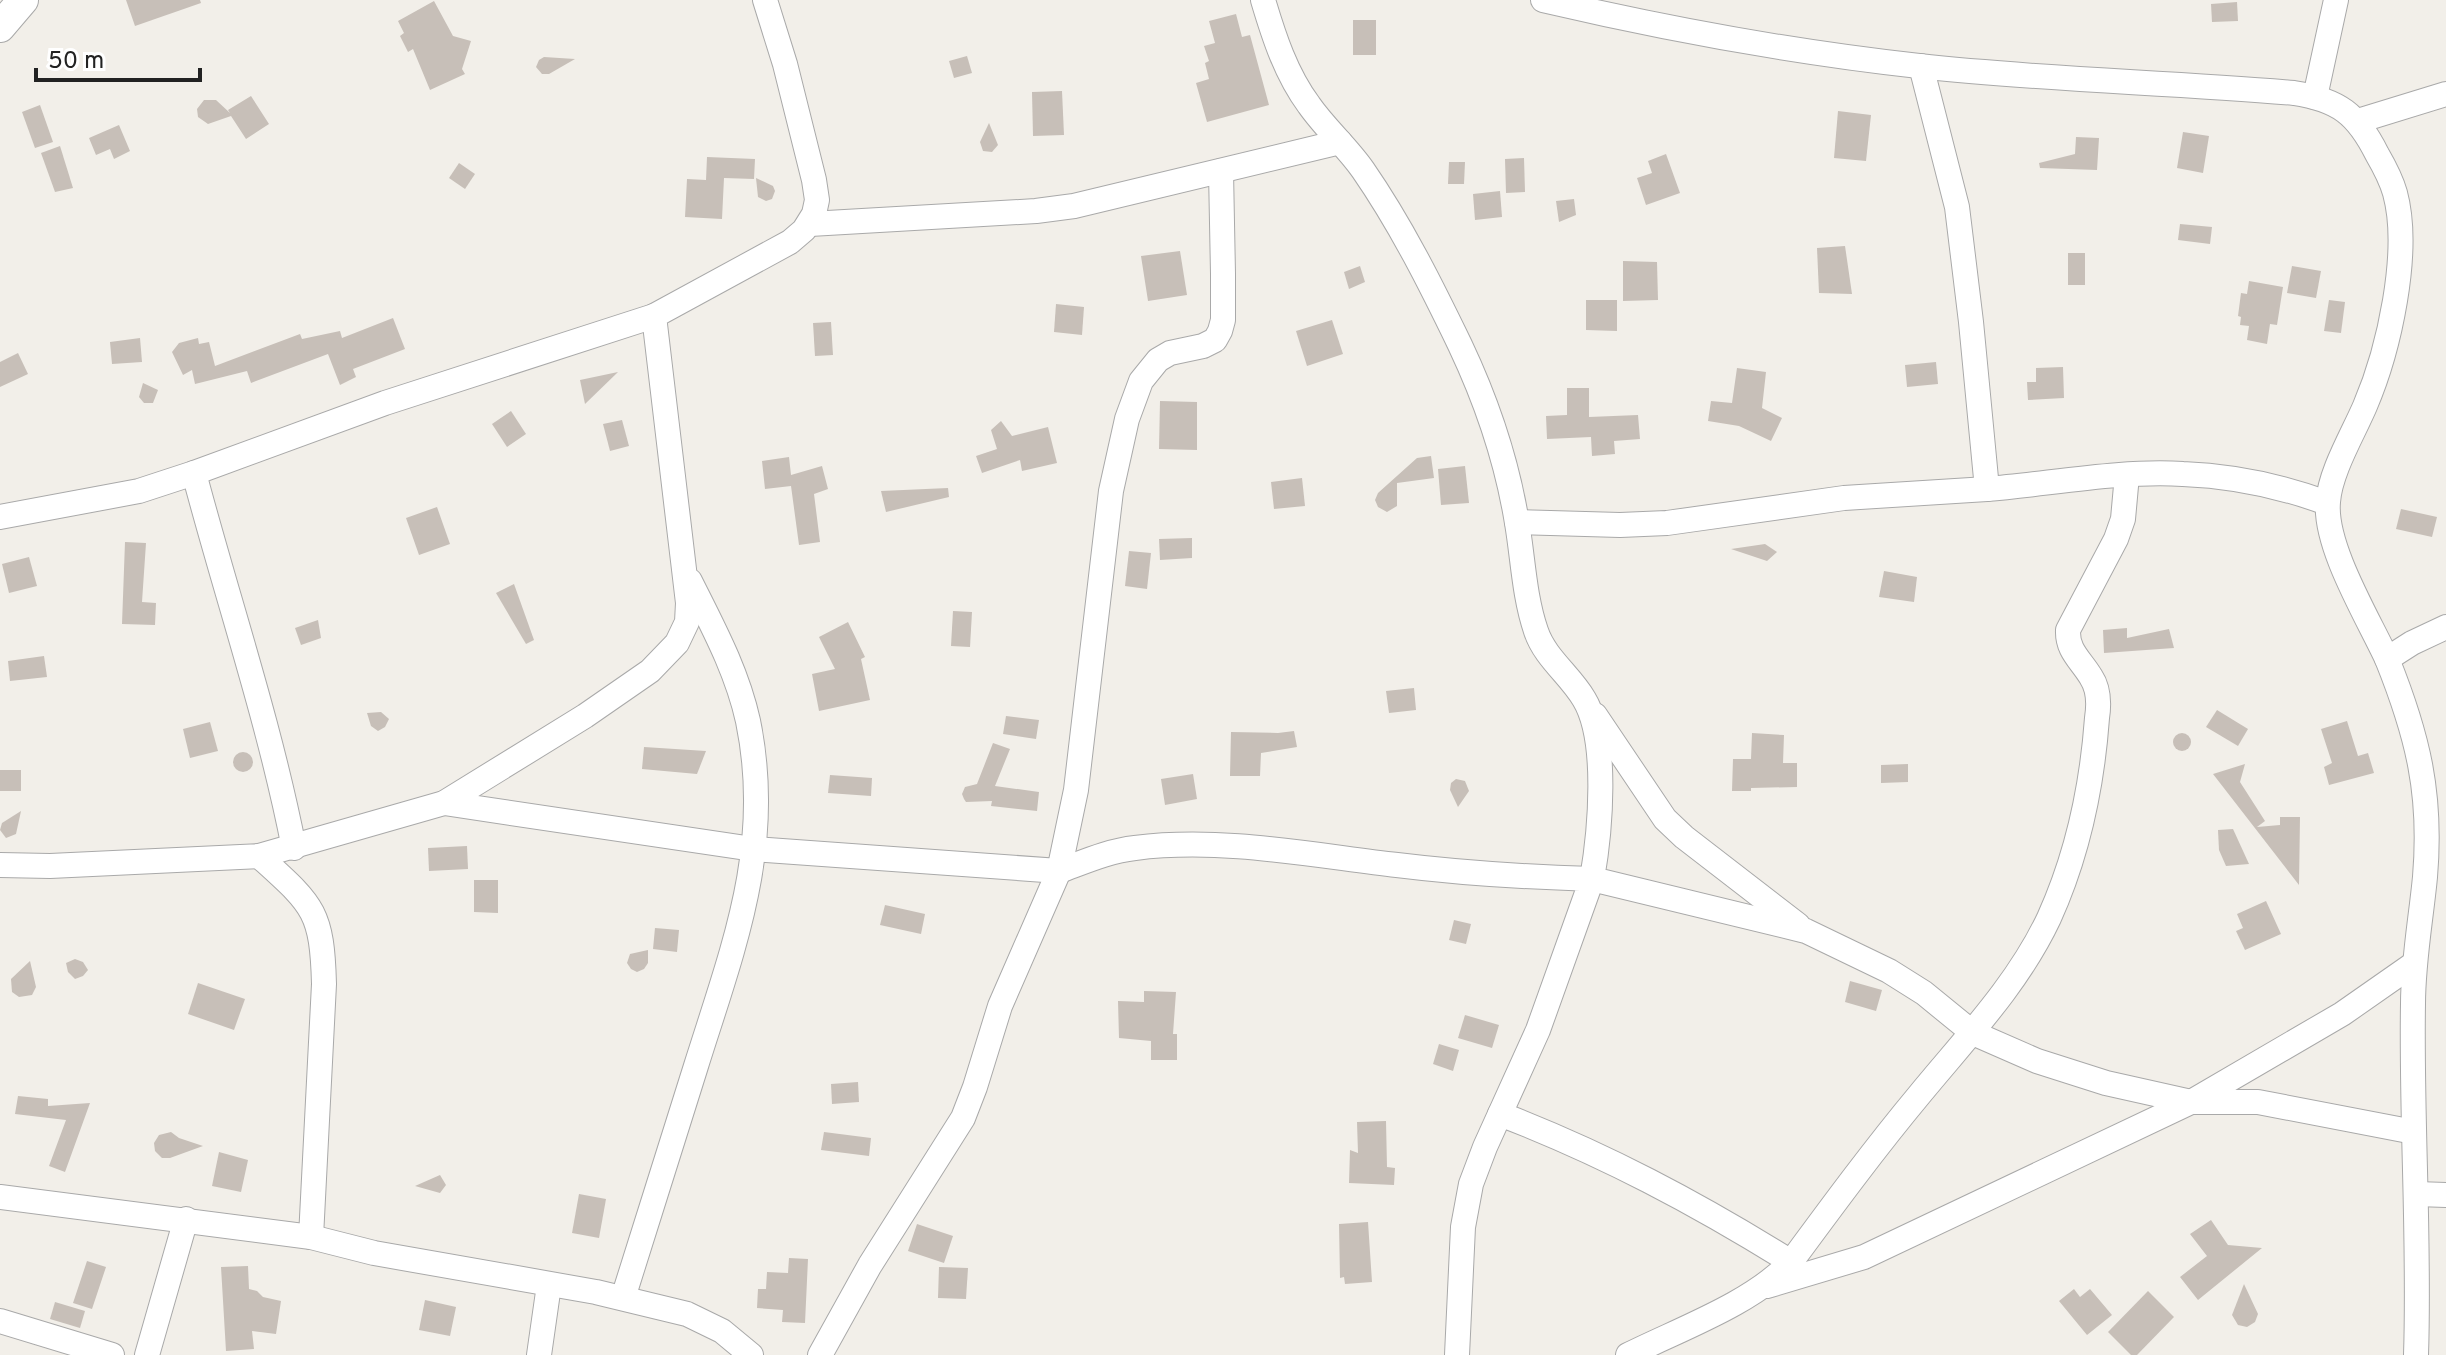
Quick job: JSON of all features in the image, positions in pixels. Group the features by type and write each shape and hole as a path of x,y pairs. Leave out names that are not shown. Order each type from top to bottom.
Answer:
{"street":[{"path":"0,27 23,0"},
{"path":"0,517 139,491 385,403 654,316 790,242 810,224 817,200 785,64 765,0"},
{"path":"1263,0 1281,55 1296,85 1361,167 1397,225 1461,347 1494,427 1517,522 1536,633 1665,819 1806,931 1889,971 1924,993 1973,1033 2037,1061 2106,1083 2191,1102 2258,1102 2414,1132"},
{"path":"1543,0 1660,28 1921,66 2315,97 2340,106 2358,121 2395,193 2400,231 2399,270 2393,310 2371,390 2332,482 2327,503 2331,537 2342,566 2405,703 2420,755 2426,807 2425,875 2413,1001 2416,1355"},
{"path":"2315,97 2336,0"},
{"path":"1921,66 1957,207 1987,489"},
{"path":"2358,121 2446,94"},
{"path":"810,224 1036,211 1074,206 1340,142"},
{"path":"820,1355 870,1265 963,1118 1000,1006 1059,871 1076,790 1111,491 1127,419 1141,381 1158,360 1170,353 1203,346 1215,340 1220,331 1223,320 1221,171"},
{"path":"0,865 259,856 294,848 444,803 585,716 650,671 677,643 687,622 688,603 654,316"},
{"path":"194,473 270,739 294,848"},
{"path":"1517,522 1667,523 1844,498 2181,473 2291,489 2327,503"},
{"path":"1764,1287 1791,1262 1871,1153 1973,1033 2021,965 2048,919 2072,859 2084,818 2097,695 2092,678 2069,646 2068,630 2116,539 2123,519 2127,475"},
{"path":"623,1298 747,902 753,849 755,771 740,688 728,656 684,568"},
{"path":"2387,659 2446,627"},
{"path":"1457,1355 1466,1207 1476,1172 1538,1030 1592,879 1600,804 1594,729 1586,703"},
{"path":"444,803 753,849 1059,871 1104,854 1133,848 1192,845 1280,850 1479,873 1592,879 1806,931"},
{"path":"259,856 298,891 312,909 319,925 323,949 324,984 311,1237"},
{"path":"1628,1355 1764,1287 1864,1257 2191,1102 2342,1014 2415,963"},
{"path":"1500,1114 1601,1155 1791,1262"},
{"path":"2417,1194 2446,1195"},
{"path":"0,1197 311,1237 374,1253 623,1298 687,1314 722,1331 751,1355"},
{"path":"147,1355 186,1219"},
{"path":"539,1355 549,1285"},
{"path":"0,1321 112,1355"}],"building":[{"path":"126,0 200,0 201,3 135,26"},
{"path":"434,1 453,36 471,41 462,69 465,74 430,90 413,49 408,52 400,36 404,33 398,21"},
{"path":"2237,2 2238,21 2212,22 2211,4"},
{"path":"1236,14 1242,37 1250,35 1269,105 1207,122 1196,83 1209,79 1205,63 1209,61 1204,46 1215,43 1209,21"},
{"path":"1353,20 1376,20 1376,55 1353,55"},
{"path":"967,56 972,73 954,78 949,61"},
{"path":"544,57 575,59 549,74 542,74 536,67"},
{"path":"1062,91 1064,135 1033,136 1032,92"},
{"path":"251,96 269,124 246,139 231,116 208,124 198,117 197,109 204,100 216,100 230,113 228,110"},
{"path":"40,105 53,142 35,148 22,112"},
{"path":"1838,111 1871,115 1866,161 1834,158"},
{"path":"989,123 998,145 992,152 983,151 980,142"},
{"path":"119,125 130,151 114,159 110,149 96,155 89,138"},
{"path":"2183,132 2209,136 2203,173 2177,168"},
{"path":"2076,137 2099,138 2097,170 2040,168 2039,163 2075,154"},
{"path":"60,146 73,188 55,192 41,153"},
{"path":"1666,154 1680,193 1646,205 1637,178 1652,173 1648,161"},
{"path":"707,157 755,159 754,179 724,178 722,219 685,217 687,179 706,180"},
{"path":"1524,158 1525,192 1506,193 1505,159"},
{"path":"1449,162 1465,162 1464,184 1448,184"},
{"path":"459,163 475,174 465,189 449,178"},
{"path":"756,178 773,186 772,199 766,201 758,197"},
{"path":"1500,191 1502,217 1475,220 1473,194"},
{"path":"1574,199 1576,215 1559,222 1556,201"},
{"path":"2180,224 2212,227 2210,244 2178,240"},
{"path":"1845,246 1852,294 1819,293 1817,248"},
{"path":"1180,251 1187,295 1148,301 1141,256"},
{"path":"2068,253 2085,253 2085,285 2068,285"},
{"path":"1623,261 1657,262 1658,300 1623,301"},
{"path":"1360,266 1365,282 1349,289 1344,272"},
{"path":"2292,266 2321,271 2316,298 2287,293"},
{"path":"2249,281 2283,287 2277,325 2270,324 2267,344 2247,340 2249,326 2240,325 2241,293 2247,294"},
{"path":"1586,300 1617,300 1617,331 1586,330"},
{"path":"2329,300 2345,302 2341,333 2324,331"},
{"path":"1056,304 1084,307 1082,335 1054,332"},
{"path":"393,318 405,349 353,369 356,377 340,385 328,354 251,383 247,371 195,384 192,370 183,375 172,352 179,343 198,338 199,344 209,342 215,366 300,334 302,339 340,331 342,338"},
{"path":"1332,320 1343,354 1307,366 1296,331"},
{"path":"831,322 833,355 815,356 813,323"},
{"path":"140,338 142,362 112,364 110,342"},
{"path":"18,353 28,374 0,387 0,362"},
{"path":"1936,362 1938,384 1907,387 1905,365"},
{"path":"2063,367 2064,398 2028,400 2027,382 2036,382 2036,368"},
{"path":"1737,368 1766,372 1762,408 1782,418 1771,441 1739,426 1708,421 1711,401 1732,403"},
{"path":"618,372 585,404 580,380"},
{"path":"143,383 158,390 153,403 144,403 139,397"},
{"path":"1567,388 1589,388 1589,417 1638,415 1640,439 1614,441 1615,454 1592,456 1591,437 1547,439 1546,416 1567,415"},
{"path":"1160,401 1197,402 1197,450 1159,449"},
{"path":"511,411 526,434 507,447 492,424"},
{"path":"622,420 629,446 610,451 603,424"},
{"path":"1001,421 1012,436 1048,427 1057,463 1022,471 1020,460 982,473 976,456 997,449 991,430"},
{"path":"1431,456 1434,478 1397,483 1397,506 1387,512 1378,507 1375,500 1378,493 1417,458"},
{"path":"789,457 791,475 822,466 828,489 814,494 820,542 799,545 791,486 765,489 762,461"},
{"path":"1465,466 1469,503 1441,505 1438,469"},
{"path":"1302,478 1305,506 1274,509 1271,482"},
{"path":"948,488 949,497 886,512 881,491"},
{"path":"437,507 450,544 419,555 406,518"},
{"path":"2401,509 2437,517 2432,537 2396,529"},
{"path":"1192,538 1192,558 1160,560 1159,539"},
{"path":"125,542 146,543 142,602 156,603 155,625 122,624"},
{"path":"1765,544 1777,552 1767,561 1731,549"},
{"path":"1129,551 1151,553 1147,589 1125,586"},
{"path":"29,557 37,586 9,593 2,564"},
{"path":"1884,571 1917,577 1914,602 1879,597"},
{"path":"514,584 534,640 526,644 496,593"},
{"path":"953,611 972,612 970,647 951,646"},
{"path":"318,620 321,638 301,645 295,628"},
{"path":"848,622 865,657 861,659 870,700 819,711 812,674 835,669 819,637"},
{"path":"2127,628 2127,638 2169,629 2174,648 2104,653 2103,630"},
{"path":"44,656 47,677 10,681 8,661"},
{"path":"1414,688 1416,710 1389,713 1386,691"},
{"path":"2217,710 2248,729 2238,746 2206,727"},
{"path":"381,712 389,719 385,727 378,731 371,726 367,713"},
{"path":"1006,716 1039,720 1036,739 1003,734"},
{"path":"2347,721 2358,756 2368,753 2374,773 2329,785 2324,767 2332,763 2321,729"},
{"path":"210,722 218,751 190,758 183,729"},
{"path":"1294,731 1297,747 1261,753 1260,776 1230,776 1231,732"},
{"path":"1752,733 1784,735 1783,763 1797,763 1797,787 1732,791 1733,759 1751,759"},
{"path":"2182,733 2191,742 2182,751 2173,742"},
{"path":"993,743 1010,749 995,786 1039,792 1037,811 991,806 992,801 966,802 964,799 962,794 965,787 977,784"},
{"path":"644,747 706,751 697,774 642,769"},
{"path":"243,752 250,755 253,762 250,769 243,772 236,769 233,762 236,755"},
{"path":"1908,764 1908,782 1881,783 1881,765"},
{"path":"2245,764 2240,782 2265,821 2257,827 2280,825 2280,817 2300,817 2299,885 2213,774"},
{"path":"0,770 21,770 21,791 0,791"},
{"path":"1193,774 1197,799 1165,805 1161,779"},
{"path":"830,775 872,778 871,796 828,793"},
{"path":"1456,779 1465,781 1469,791 1458,807 1450,790 1451,783"},
{"path":"21,811 16,834 6,838 0,830 2,823"},
{"path":"2233,829 2249,864 2226,866 2219,850 2218,830"},
{"path":"467,846 468,869 429,871 428,848"},
{"path":"474,880 498,880 498,913 474,912"},
{"path":"2266,901 2281,934 2245,950 2236,931 2243,928 2237,914"},
{"path":"885,905 925,914 921,934 880,925"},
{"path":"1454,920 1471,924 1466,944 1449,940"},
{"path":"655,928 679,930 677,952 653,949"},
{"path":"648,950 648,963 644,969 637,972 631,969 627,963 630,954"},
{"path":"75,959 83,962 88,970 75,979 68,972 66,963"},
{"path":"30,961 36,987 32,995 19,997 12,992 11,979"},
{"path":"1850,981 1882,990 1876,1011 1845,1002"},
{"path":"198,983 245,999 234,1030 188,1014"},
{"path":"1144,991 1176,992 1173,1034 1177,1034 1177,1060 1151,1060 1151,1041 1119,1038 1118,1001 1144,1002"},
{"path":"1465,1015 1499,1025 1492,1048 1458,1038"},
{"path":"1439,1044 1459,1050 1453,1071 1433,1064"},
{"path":"858,1082 859,1102 832,1104 831,1084"},
{"path":"18,1096 48,1099 48,1106 90,1103 65,1172 49,1166 66,1120 15,1114"},
{"path":"1386,1121 1387,1167 1395,1168 1394,1185 1349,1183 1350,1150 1358,1153 1357,1122"},
{"path":"171,1132 203,1146 162,1158 155,1151 154,1143 159,1135"},
{"path":"824,1132 871,1138 869,1156 821,1150"},
{"path":"219,1152 248,1160 241,1192 212,1186"},
{"path":"440,1175 446,1185 440,1193 415,1186"},
{"path":"579,1194 606,1199 599,1238 572,1233"},
{"path":"2211,1220 2228,1245 2262,1248 2198,1300 2180,1277 2207,1256 2190,1234"},
{"path":"1368,1222 1372,1282 1345,1284 1344,1277 1340,1278 1339,1224"},
{"path":"917,1224 953,1236 944,1263 908,1251"},
{"path":"789,1258 808,1259 805,1323 782,1322 783,1310 757,1308 758,1289 766,1289 767,1272 788,1273"},
{"path":"87,1261 106,1267 92,1309 73,1303"},
{"path":"248,1266 249,1289 263,1297 281,1301 276,1334 252,1331 254,1349 226,1351 221,1267"},
{"path":"939,1267 968,1268 966,1299 938,1298"},
{"path":"2244,1284 2258,1314 2255,1322 2247,1327 2238,1325 2232,1315"},
{"path":"2074,1289 2080,1297 2090,1289 2112,1315 2087,1335 2059,1301"},
{"path":"2148,1291 2174,1317 2137,1355 2131,1355 2108,1332"},
{"path":"425,1300 456,1307 450,1336 419,1330"},
{"path":"55,1302 85,1311 80,1328 50,1319"}]}
